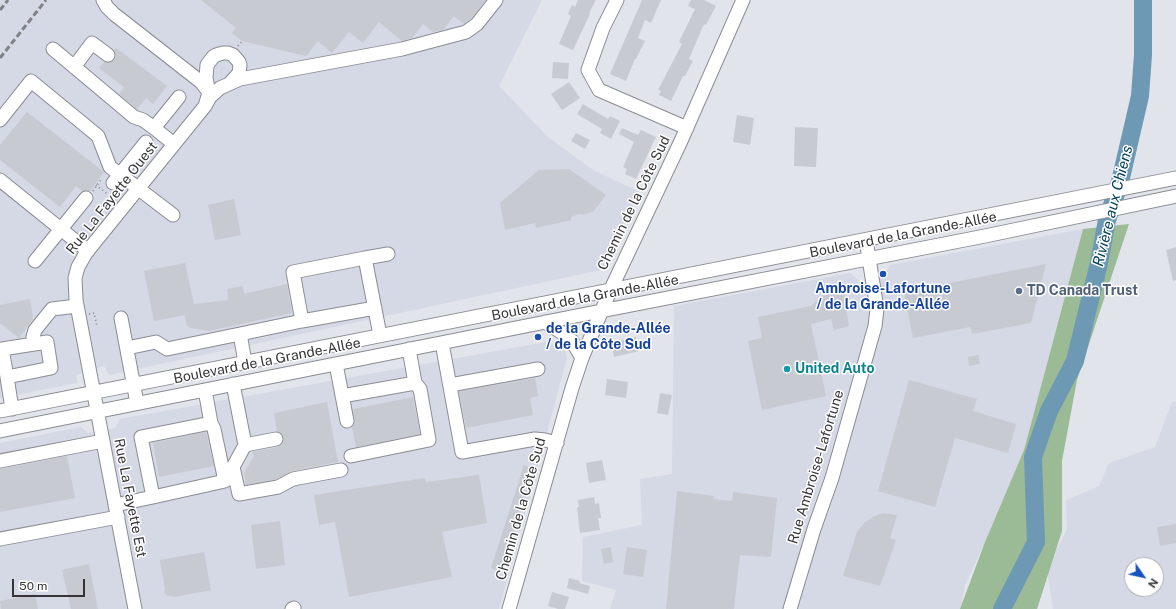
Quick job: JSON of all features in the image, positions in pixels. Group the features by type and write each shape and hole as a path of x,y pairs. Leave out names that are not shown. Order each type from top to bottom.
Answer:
{"street":[{"path":"103,0 114,14 201,82 209,93"},
{"path":"230,83 246,77 402,49 459,35 470,31 496,0"},
{"path":"617,0 603,28 588,70 599,90 687,128"},
{"name":"Chemin de la Côte Sud","path":"509,609 572,388 582,358 601,310 687,128 743,0"},
{"path":"74,66 92,43 108,56"},
{"path":"53,49 134,116 143,120 174,144"},
{"path":"205,106 209,93 206,78 207,69 210,61 216,55 228,53 233,55 239,62 239,73 230,83"},
{"path":"0,120 31,81 98,136 113,177"},
{"name":"Rue La Fayette Ouest","path":"94,392 81,310 74,293 75,278 78,267 88,251 215,93 230,83"},
{"path":"154,128 179,97"},
{"path":"113,177 146,142"},
{"path":"113,177 139,188 173,216"},
{"name":"Boulevard de la Grande-Allée","path":"6,410 1176,178"},
{"path":"0,180 88,251"},
{"path":"1111,192 1112,209"},
{"name":"Boulevard de la Grande-Allée","path":"0,431 409,350 601,310 869,259 1176,196"},
{"path":"36,261 87,197"},
{"name":"Rue Ambroise-Lafortune","path":"790,609 814,529 832,478 875,326 876,303 866,240"},
{"path":"302,321 293,272 388,254"},
{"path":"365,258 380,336"},
{"path":"127,348 156,342 167,349 302,321 375,308"},
{"path":"34,344 33,336 35,330 52,309 81,310"},
{"path":"121,318 137,403"},
{"path":"545,322 572,341 582,358"},
{"path":"240,334 245,362"},
{"path":"6,410 7,377 1,347 46,342 51,368 7,377"},
{"path":"442,343 462,452 535,439 557,443"},
{"path":"351,456 430,440 420,389 415,383 409,350"},
{"path":"336,364 347,421"},
{"path":"450,386 538,369"},
{"path":"342,396 415,383"},
{"path":"233,384 245,445 233,467 239,494 278,487 293,479 341,470"},
{"path":"0,539 116,511 153,497 225,481 214,429 211,423 205,390"},
{"name":"Rue La Fayette Est","path":"94,392 136,609"},
{"path":"153,497 141,437 211,423"},
{"path":"245,445 276,439"},
{"path":"0,461 103,441"}],"path":[{"path":"87,197 113,177"},
{"path":"81,310 94,313 97,324"}],"shaded area":[{"path":"0,0 542,0 499,86 548,137 593,170 640,192 601,270 109,375 104,366 76,375 77,383 0,398"},
{"path":"1083,229 1024,450 965,585 961,609 610,609 616,590 582,581 583,537 642,525 640,479 672,474 674,306 850,273 859,281 885,275 890,265"},
{"path":"546,342 557,345 565,351 567,358 499,609 0,609 0,443 81,427 88,433 115,428 120,419"},
{"path":"1172,402 1176,402 1176,609 1053,609 1047,569 1067,529 1066,500 1099,486 1109,463 1155,447"}],"green space":[{"path":"1129,224 1077,380 1062,461 1062,531 1037,609 960,609 985,542 1024,450 1083,229"}],"building":[{"path":"201,0 486,0 464,24 454,16 443,30 433,32 423,24 412,38 402,41 379,22 363,43 349,32 332,53 318,41 306,56 242,41 232,33 236,28"},
{"path":"578,0 596,0 573,50 559,44 571,16 568,14 572,5 575,7"},
{"path":"642,0 661,0 651,23 645,20 638,38 645,41 635,59 626,81 610,74"},
{"path":"691,0 704,0 716,6 706,25 704,24 689,59 693,61 685,76 683,76 671,101 659,95 661,91 658,90 682,44 679,42 695,9 688,6"},
{"path":"116,48 167,86 153,104 146,98 137,109 119,94 124,87 99,68 104,62 111,62 114,60 116,56 114,50"},
{"path":"553,62 569,63 568,79 552,78"},
{"path":"569,82 580,98 562,110 551,94"},
{"path":"583,104 608,119 610,116 620,121 611,139 600,133 602,129 577,114"},
{"path":"27,112 104,172 90,191 82,191 76,186 60,207 0,160 0,145"},
{"path":"737,115 754,118 750,145 733,142"},
{"path":"795,127 818,128 816,167 794,166"},
{"path":"622,128 638,135 641,130 656,137 636,179 625,174 627,169 623,167 634,142 619,134"},
{"path":"576,133 590,140 585,149 571,141"},
{"path":"569,169 606,195 594,211 571,217 571,220 536,228 535,223 505,230 500,203 539,170"},
{"path":"234,199 241,235 215,240 208,205"},
{"path":"1176,247 1176,280 1173,281 1166,250"},
{"path":"185,263 194,304 228,300 227,289 243,286 244,294 287,284 292,313 209,331 191,328 186,325 185,315 154,321 144,271"},
{"path":"1046,264 1031,323 972,334 970,327 913,338 904,292"},
{"name":"United Auto","path":"834,292 847,296 850,308 846,309 849,326 834,330 831,319 811,324 826,396 762,410 748,341 762,338 758,317 811,306 820,297"},
{"path":"30,299 33,319 19,338 0,323 0,305"},
{"path":"636,337 639,351 614,357 612,346 616,345 616,342"},
{"path":"978,355 980,364 969,366 968,357"},
{"path":"535,378 538,396 530,398 533,415 466,428 459,391"},
{"path":"607,379 628,382 626,398 605,395"},
{"path":"909,380 977,399 973,411 1016,424 1008,453 955,438 935,507 878,491"},
{"path":"660,393 672,395 668,415 657,413"},
{"path":"413,397 420,434 356,447 352,427 355,420 353,409"},
{"path":"327,402 338,462 292,471 276,479 246,485 244,473 254,456 252,452 278,447 283,442 284,438 282,434 277,431 274,413"},
{"path":"206,432 214,466 159,477 153,443"},
{"path":"67,456 75,498 0,512 0,469"},
{"path":"602,460 606,480 589,483 586,463"},
{"path":"524,465 531,468 518,508 521,509 501,572 491,568"},
{"path":"479,475 487,523 442,532 452,577 349,597 335,522 319,525 314,495 425,478 426,482"},
{"path":"677,491 714,496 713,499 732,501 733,492 777,498 771,557 740,555 734,609 666,609"},
{"path":"594,497 595,504 599,503 601,518 598,518 600,530 580,533 577,507 579,507 578,500"},
{"path":"883,513 897,515 890,538 896,540 880,586 843,576 857,532 865,522"},
{"path":"280,521 285,565 256,569 251,525"},
{"path":"1176,524 1176,543 1160,546 1157,527"},
{"path":"611,547 613,562 604,564 601,549"},
{"path":"627,547 647,550 643,577 623,574"},
{"path":"204,552 211,590 174,597 166,595 164,592 165,590 160,560"},
{"path":"89,564 98,609 71,609 62,570"},
{"path":"569,578 590,586 588,594 567,588"},
{"path":"552,592 569,597 565,609 558,609 548,606"},
{"path":"35,594 38,609 1,609 0,601"}],"waterway":[{"name":"Rivière aux Chiens","path":"1002,609 1036,542 1033,457 1049,411 1075,361 1099,263 1107,220 1120,182 1140,96 1143,55 1143,0"}],"railway":[{"path":"0,10 8,0"},
{"path":"0,58 46,0"}],"place":[{"name":"Ambroise-Lafortune / de la Grande-Allée","path":"883,274"},
{"name":"TD Canada Trust","path":"1019,291"},
{"name":"de la Grande-Allée / de la Côte Sud","path":"538,337"},
{"name":"United Auto","path":"787,369"}]}
